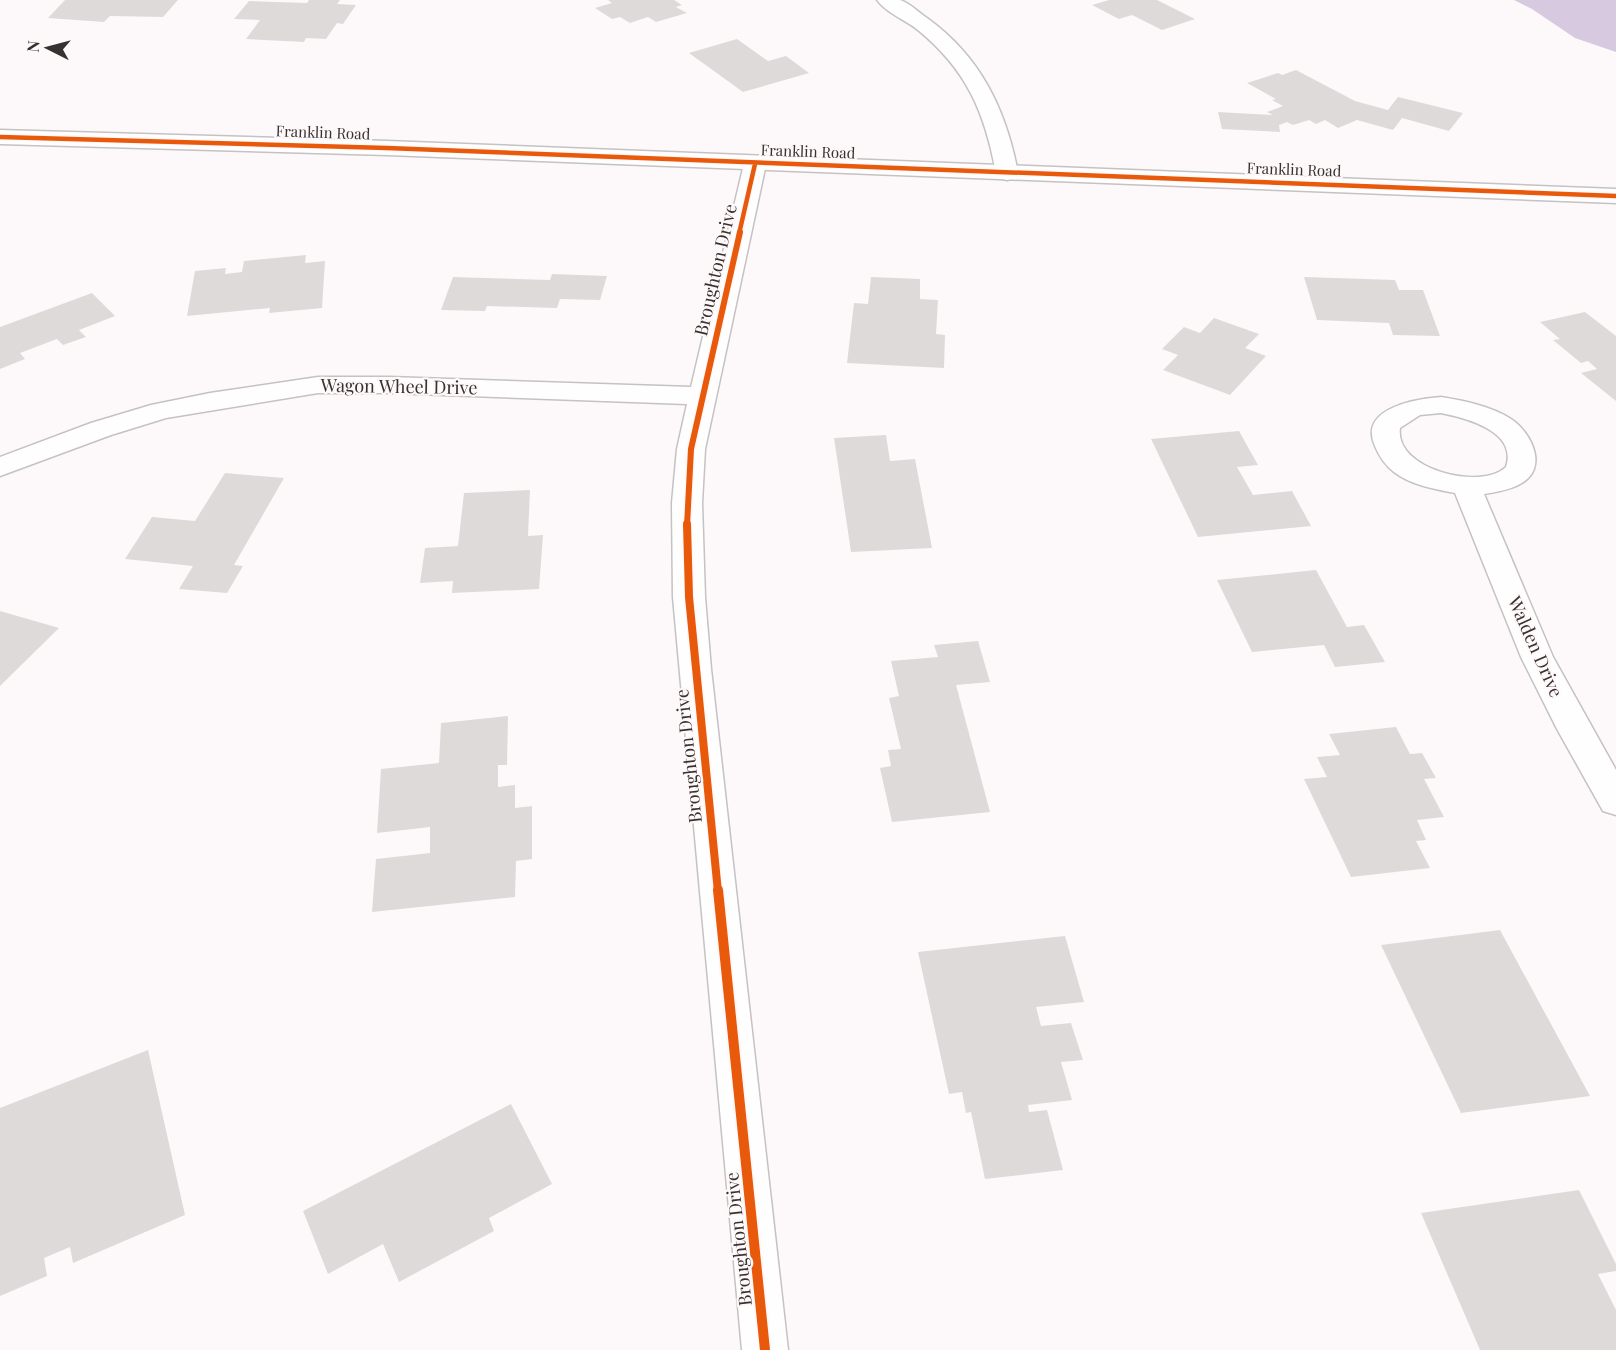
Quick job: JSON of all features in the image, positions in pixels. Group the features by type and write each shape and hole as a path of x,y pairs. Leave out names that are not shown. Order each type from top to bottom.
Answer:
{"street":[{"path":"886,0 922,21 957,56 998,130 1007,173"},
{"name":"Franklin Road","path":"0,137 94,138 1616,196"},
{"name":"Broughton Drive","path":"755,164 701,396 691,448 687,503 689,597 765,1350"},
{"name":"Wagon Wheel Drive","path":"0,467 101,429 161,411 210,401 318,385 389,385 701,396"},
{"name":"Walden Drive","path":"1467,487 1537,657 1574,729 1616,801"}],"shaded area":[{"path":"1514,0 1616,0 1616,52 1575,38 1532,9"}],"building":[{"path":"65,0 178,0 163,17 110,16 104,22 48,18"},
{"path":"309,0 340,0 337,4 356,5 343,24 337,23 326,39 306,38 304,42 246,39 260,20 234,19 249,1 307,3"},
{"path":"608,0 674,0 682,5 676,7 687,13 656,22 648,17 630,23 620,17 612,19 595,8 612,3"},
{"path":"1109,0 1157,0 1195,19 1162,30 1132,15 1119,19 1092,5"},
{"path":"737,39 768,61 786,56 809,73 743,92 689,53"},
{"path":"1296,70 1355,101 1388,110 1398,97 1463,113 1449,131 1402,118 1393,130 1357,120 1338,128 1325,120 1316,124 1309,120 1293,125 1287,122 1279,125 1280,132 1222,129 1218,112 1273,115 1267,112 1283,106 1272,100 1276,99 1247,83"},
{"path":"306,255 305,263 325,261 322,308 269,313 270,308 187,316 195,271 226,268 225,274 242,272 244,261"},
{"path":"552,274 607,276 600,300 560,299 557,308 487,306 485,311 441,310 453,277 550,280"},
{"path":"871,277 920,279 920,299 938,300 936,334 945,335 944,368 847,363 854,303 868,304"},
{"path":"1304,277 1395,280 1399,290 1423,290 1440,336 1393,335 1389,323 1317,320"},
{"path":"92,293 115,316 79,330 86,337 63,345 57,339 20,353 25,359 0,369 0,327"},
{"path":"1585,312 1616,336 1616,401 1581,373 1597,369 1588,361 1581,363 1553,340 1560,339 1540,322"},
{"path":"1214,318 1259,334 1245,348 1266,356 1230,395 1163,370 1178,355 1162,349 1184,327 1200,333"},
{"path":"1239,431 1258,465 1237,467 1253,495 1292,491 1311,526 1198,537 1151,439"},
{"path":"886,435 890,461 915,459 932,548 851,552 834,438"},
{"path":"225,473 284,478 234,565 243,566 227,593 179,589 193,566 125,559 152,517 195,521"},
{"path":"530,490 528,536 543,535 539,589 452,593 453,581 420,583 425,548 458,546 464,493"},
{"path":"1316,570 1347,627 1364,625 1385,662 1335,667 1324,645 1252,652 1217,580"},
{"path":"0,611 59,628 0,686"},
{"path":"978,641 990,682 956,685 990,812 892,822 880,768 891,766 888,750 901,749 889,698 899,696 891,661 938,657 934,645"},
{"path":"508,716 507,765 498,765 498,787 515,785 515,808 532,806 532,859 516,861 515,897 372,912 376,859 430,853 430,827 377,833 381,769 439,763 441,723"},
{"path":"1396,727 1410,754 1422,753 1436,778 1424,779 1444,817 1417,820 1426,840 1416,841 1430,868 1351,877 1304,779 1327,777 1317,757 1340,755 1329,734"},
{"path":"1500,930 1590,1096 1461,1113 1381,945"},
{"path":"1065,936 1084,1002 1036,1007 1041,1026 1071,1023 1083,1060 1061,1062 1072,1100 1028,1105 1029,1112 1047,1110 1063,1170 985,1179 971,1112 966,1113 962,1092 949,1094 918,952"},
{"path":"148,1050 185,1215 73,1263 70,1247 44,1258 47,1276 0,1296 0,1108"},
{"path":"511,1104 552,1184 489,1218 494,1231 399,1282 383,1244 328,1274 303,1211"},
{"path":"1579,1190 1616,1264 1616,1271 1598,1274 1616,1310 1616,1350 1480,1350 1421,1213"}],"cycle path":[{"path":"0,137 387,148 1616,196"},
{"path":"755,164 691,449 687,503 689,597 695,669 765,1350"}]}
